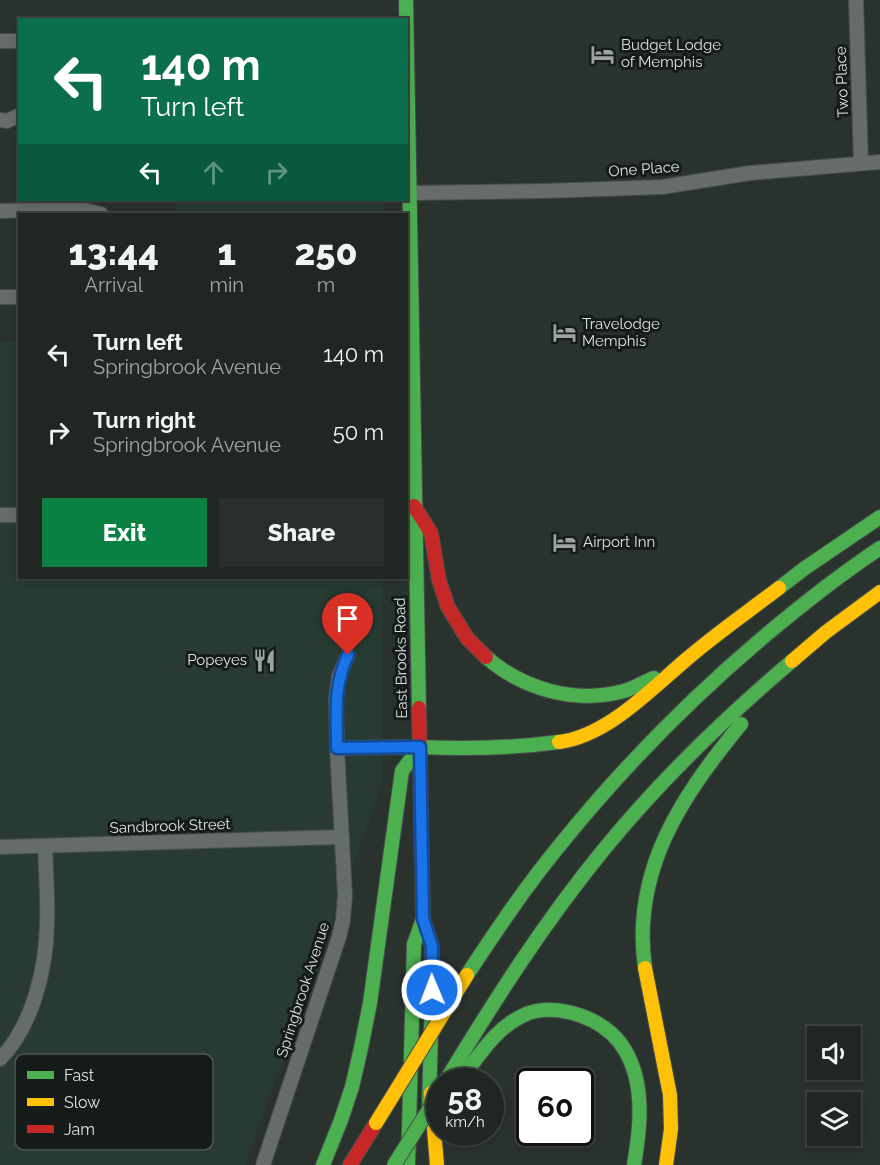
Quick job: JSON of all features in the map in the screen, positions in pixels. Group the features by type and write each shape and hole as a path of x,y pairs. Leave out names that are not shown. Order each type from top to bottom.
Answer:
{"main road":[{"name":"East Brooks Road","path":"406,0 407,18"},
{"name":"East Brooks Road","path":"408,152 410,506 420,747 423,919 432,946 434,1068"},
{"path":"410,506 430,531 442,592 460,629 488,660 511,676 532,687 569,696 605,695 629,690 648,682 689,657"},
{"path":"323,1165 352,1087 361,1048 370,1003 402,771 420,747 535,745 567,741 585,735 623,714 689,657 805,568 880,517"},
{"path":"350,1165 467,975 528,887 610,786 705,688 749,649 817,594 880,548"},
{"path":"454,1068 522,961 571,892 651,795 696,748 797,655 880,592"},
{"path":"666,1165 671,1143 672,1099 646,972 643,948 645,898 660,846 673,817 723,745 797,655"},
{"name":"East Brooks Road","path":"408,1165 414,944 423,919"},
{"path":"470,1068 493,1038 524,1015 543,1010 579,1015 595,1021 619,1041 635,1075 641,1117 634,1165"},
{"path":"394,1165 426,1110"},
{"path":"421,1122 426,1118"},
{"name":"East Brooks Road","path":"428,1165 430,1146"},
{"path":"437,1146 437,1165"}],"street":[{"name":"Two Place","path":"856,0 861,163"},
{"path":"0,41 18,41"},
{"path":"0,120 7,121 18,115"},
{"name":"One Place","path":"410,193 662,187 750,173 880,162"},
{"path":"0,211 80,209 97,213"},
{"path":"0,297 18,297"},
{"path":"0,515 18,515"},
{"name":"Springbrook Avenue","path":"263,1165 330,966 343,920 345,896 337,748 337,688 339,676 348,655"},
{"path":"337,748 420,747"},
{"name":"Sandbrook Street","path":"0,847 342,837"},
{"path":"0,1059 10,1050 20,1033 40,981 48,926 45,846"}],"shaded area":[{"path":"176,201 384,201 384,213 176,213"},
{"path":"0,342 18,342 18,579 382,579 381,788 245,1165 0,1165"}],"traffic: fast":[{"path":"406,0 406,18"},
{"path":"408,109 419,708"},
{"path":"779,588 880,517"},
{"path":"467,975 547,861 608,788 659,734 767,634 823,589 880,548"},
{"path":"486,657 517,678 534,686 569,695 606,695 628,690 654,678"},
{"path":"454,1068 521,962 605,848 694,750 792,661"},
{"path":"645,968 643,932 646,899 654,867 666,836 699,779 741,724"},
{"path":"323,1165 352,1087 361,1048 370,1003 402,771 420,747 490,748 559,742"},
{"path":"408,1165 414,944 423,919"},
{"path":"430,1068 432,992"},
{"path":"470,1067 499,1032 522,1016 533,1012 557,1010 593,1021 616,1038 629,1058 635,1074 640,1108 634,1165"},
{"path":"394,1165 426,1114"}],"traffic: slow":[{"path":"559,742 595,731 612,721 710,640 779,588"},
{"path":"792,661 826,632 880,592"},
{"path":"645,968 670,1095 671,1129 666,1165"},
{"path":"376,1123 467,975"},
{"path":"435,1146 437,1165"}],"traffic: jam":[{"path":"414,506 431,533 439,580 448,607 467,638 486,657"},
{"path":"419,708 423,919 432,946 432,992"},
{"path":"350,1165 376,1123"}],"place":[{"name":"Budget Lodge of Memphis","path":"603,54"},
{"name":"Travelodge Memphis","path":"564,333"},
{"name":"Airport Inn","path":"565,542"},
{"name":"Popeyes","path":"265,660"}],"route":[{"path":"348,655 339,676 337,688 337,748 420,747 423,919 432,946 432,990"}]}
